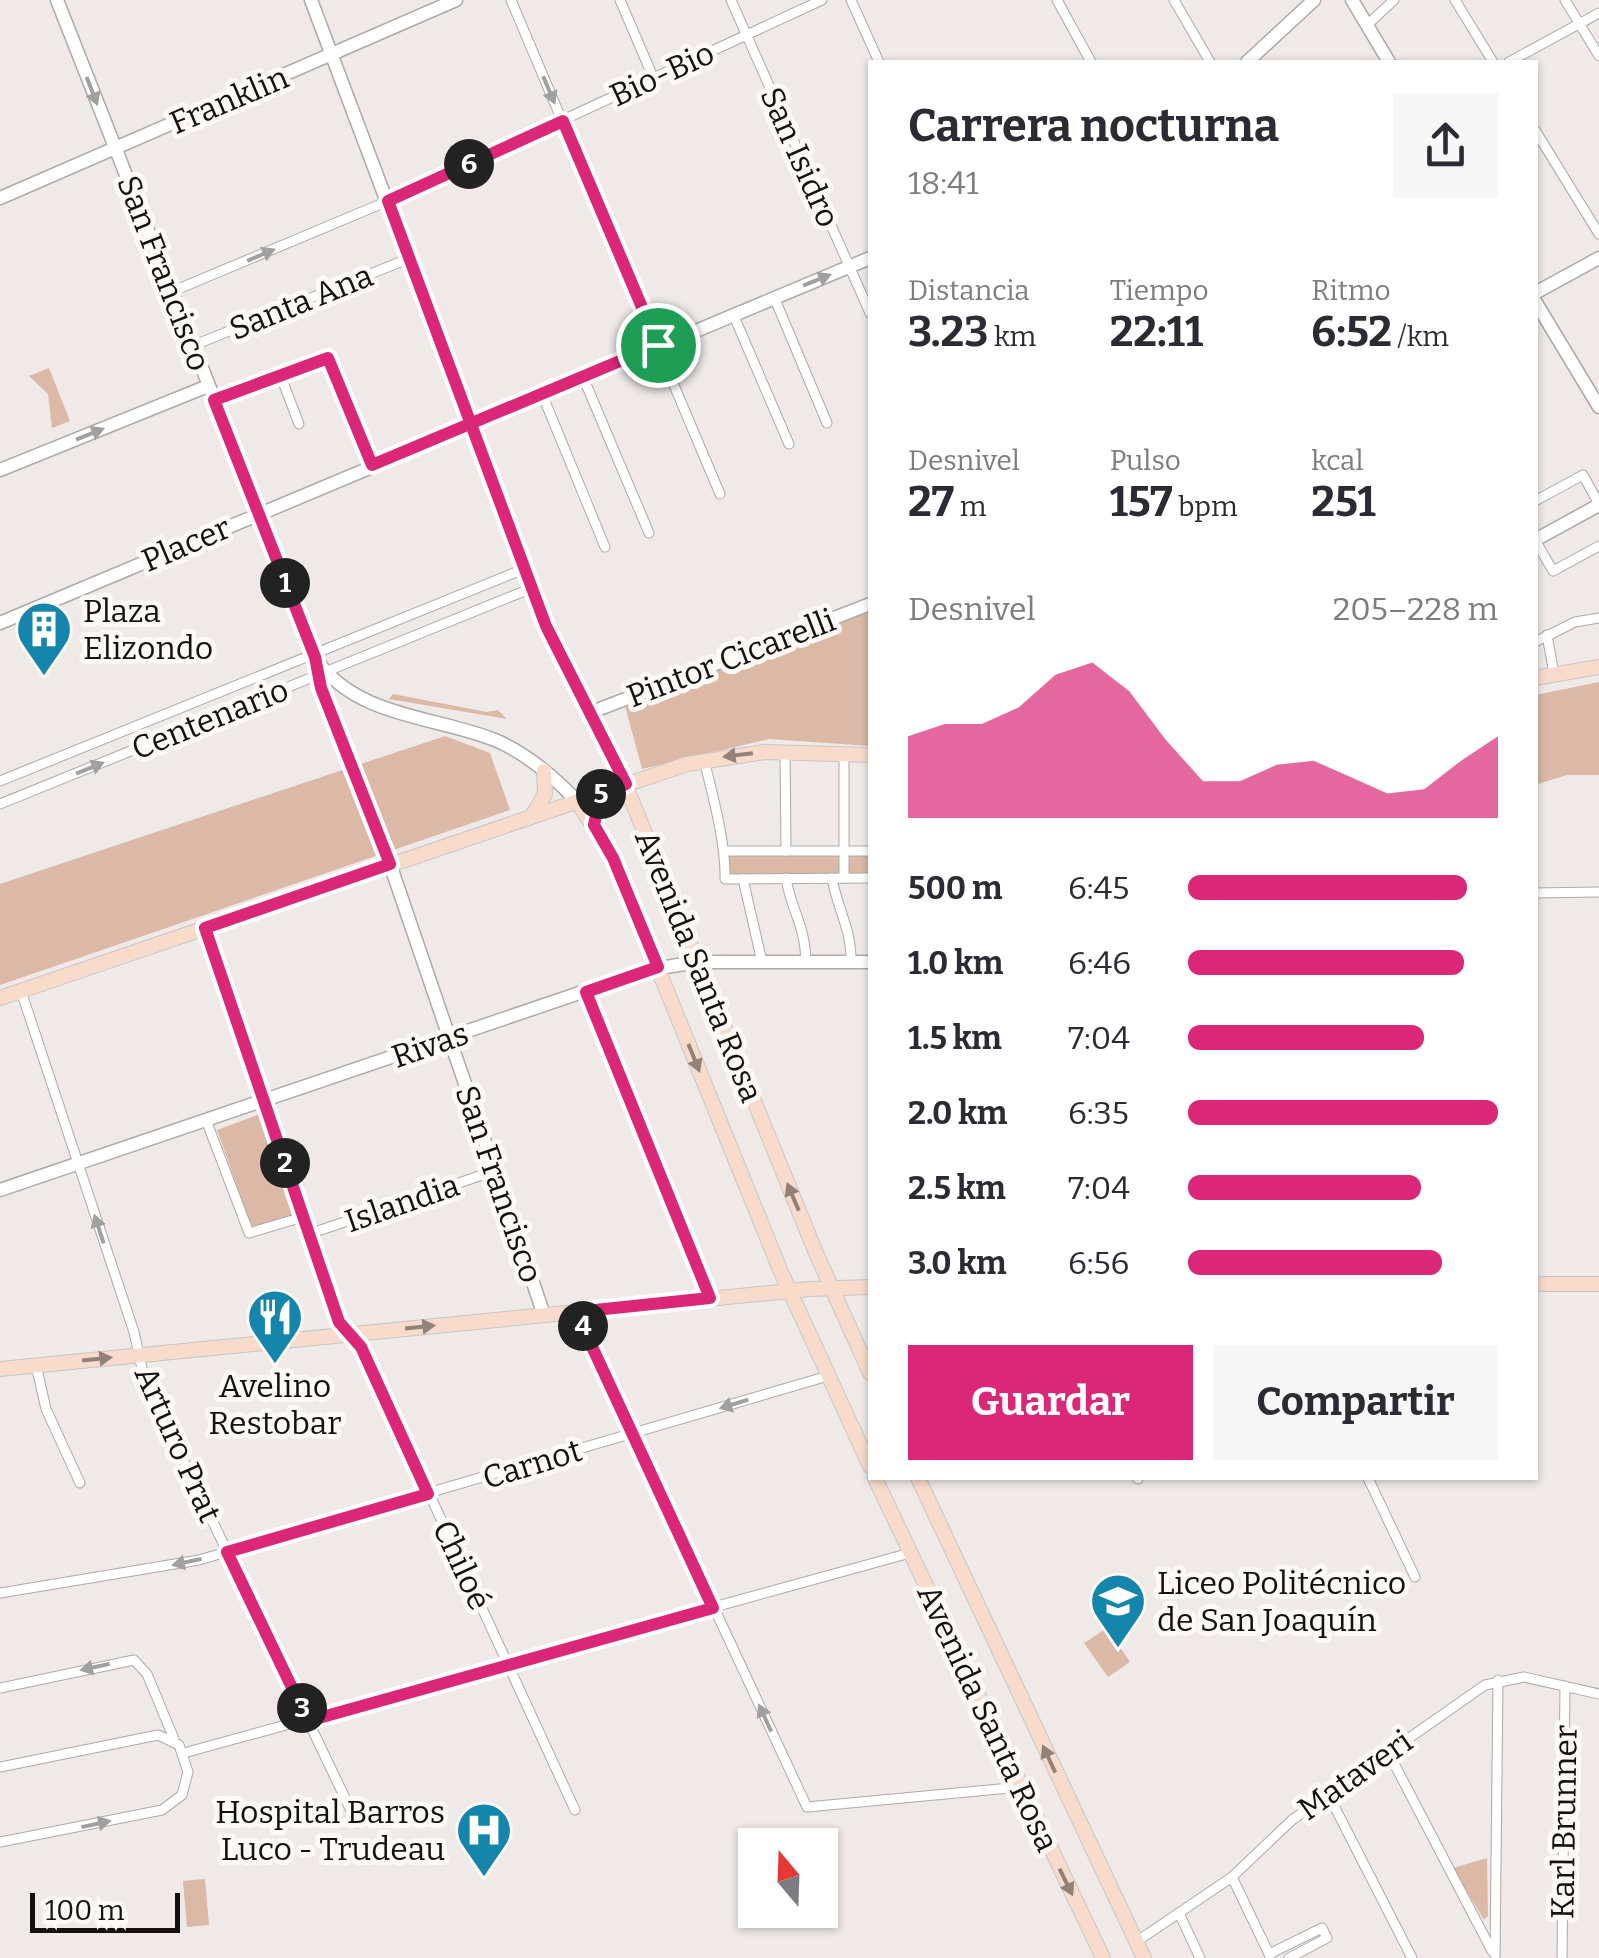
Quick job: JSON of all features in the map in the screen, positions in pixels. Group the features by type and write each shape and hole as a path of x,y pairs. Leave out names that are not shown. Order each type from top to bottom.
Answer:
{"main road":[{"path":"1538,677 1599,667"},
{"path":"0,998 704,760 785,751 868,755"},
{"path":"532,816 544,794 544,771"},
{"name":"Avenida Santa Rosa","path":"626,784 868,1369"},
{"path":"594,825 595,806 606,790"},
{"name":"Avenida Santa Rosa","path":"577,801 613,858 790,1291 868,1462"},
{"path":"1538,1284 1599,1284"},
{"path":"0,1369 710,1298 868,1286"},
{"name":"Avenida Santa Rosa","path":"876,1480 1103,1958"},
{"name":"Avenida Santa Rosa","path":"919,1480 1144,1958"}],"street":[{"name":"San Francisco","path":"56,0 314,655 544,1315"},
{"name":"Avenida Santa Rosa","path":"311,0 524,569 626,784"},
{"name":"Franklin","path":"0,198 332,55 426,6 456,0"},
{"path":"511,0 720,494"},
{"path":"620,0 653,77"},
{"name":"San Isidro","path":"731,0 868,308"},
{"name":"Bio-Bio","path":"171,292 388,201 822,0"},
{"path":"851,0 878,60"},
{"path":"1056,0 1090,60"},
{"path":"1174,0 1209,60"},
{"path":"1248,60 1314,0"},
{"path":"1352,0 1389,60"},
{"path":"1367,25 1394,0"},
{"path":"1454,0 1492,60"},
{"path":"1565,0 1599,56"},
{"path":"1514,60 1599,13"},
{"path":"1538,135 1599,234"},
{"name":"Santa Ana","path":"192,346 410,258"},
{"path":"1538,291 1599,258"},
{"name":"Placer","path":"0,623 868,259"},
{"path":"774,297 828,423"},
{"path":"1538,306 1599,406"},
{"path":"733,314 789,444"},
{"path":"0,470 211,393 322,358 330,360 372,465"},
{"path":"280,374 299,424"},
{"path":"583,376 649,533"},
{"path":"542,394 605,546"},
{"path":"1538,499 1582,475 1599,504 1538,538"},
{"path":"1538,545 1553,571 1599,546"},
{"name":"Centenario","path":"0,782 524,569"},
{"name":"Centenario","path":"0,804 532,588"},
{"name":"Pintor Cicarelli","path":"592,712 868,605"},
{"path":"1538,640 1575,622 1599,618"},
{"path":"1547,635 1554,674"},
{"name":"Avenida Santa Rosa","path":"321,674 369,702 495,740 544,771 577,801"},
{"path":"785,751 786,851"},
{"path":"844,753 844,878"},
{"path":"704,760 718,836 726,852 725,879 868,878"},
{"path":"726,852 868,851"},
{"path":"743,878 762,962"},
{"path":"786,878 788,894 805,930 806,962"},
{"path":"832,878 836,900 849,923 852,962"},
{"path":"1538,893 1599,892"},
{"name":"Chiloé","path":"205,928 339,1322 364,1352 575,1810"},
{"name":"Rivas","path":"0,1190 658,967 697,962 868,962"},
{"name":"Arturo Prat","path":"20,991 134,1332 144,1378 357,1823"},
{"path":"586,992 710,1298"},
{"path":"206,1120 249,1233 304,1217"},
{"name":"Islandia","path":"309,1234 494,1171"},
{"name":"San Francisco","path":"576,1312 807,1806 1020,1788"},
{"path":"36,1365 46,1409 80,1483"},
{"name":"Carnot","path":"0,1594 227,1552 828,1376"},
{"path":"1369,1480 1415,1578"},
{"path":"184,1753 910,1552"},
{"path":"0,1688 134,1660 147,1674 175,1741 184,1753 187,1784 168,1807 0,1842"},
{"path":"1495,1957 1498,1680 1532,1678 1599,1694"},
{"name":"Mataveri","path":"1136,1942 1232,1877 1283,1827 1328,1794 1498,1680"},
{"name":"Karl Brunner","path":"1562,1958 1566,1686"},
{"path":"0,1767 148,1736 175,1741"},
{"path":"1388,1752 1495,1957"},
{"path":"1328,1794 1412,1958"},
{"path":"1232,1877 1270,1956 1322,1928 1327,1938 1289,1958"},
{"path":"1179,1913 1200,1958"}],"shaded area":[{"path":"49,368 70,421 52,428 48,394 29,376"},
{"path":"868,613 868,746 769,739 642,769 625,706"},
{"path":"1599,682 1599,775 1567,775 1538,784 1538,694"},
{"path":"393,694 487,712 498,710 507,719 389,699"},
{"path":"445,736 490,753 510,810 0,985 0,884"},
{"path":"727,854 868,854 868,877 727,877"},
{"path":"263,1113 296,1214 252,1228 217,1130"},
{"path":"1107,1628 1130,1662 1108,1677 1084,1643"},
{"path":"1487,1858 1488,1916 1484,1920 1453,1868"},
{"path":"205,1879 209,1925 187,1927 183,1881"}],"place":[{"name":"Plaza Elizondo","path":"44,678"},
{"name":"Avelino Restobar","path":"275,1366"},
{"name":"Liceo Politécnico de San Joaquín","path":"1118,1650"},
{"name":"Hospital Barros Luco - Trudeau","path":"484,1879"}],"route":[{"path":"658,345 468,424 372,465 328,358 214,400 315,657 316,676 390,864 205,928 339,1322 361,1347 428,1494 227,1552 308,1721 713,1608 576,1312 710,1298 586,992 658,967 613,858 594,825 600,795 626,784 546,626 468,424 388,201 563,121 658,345"}]}
